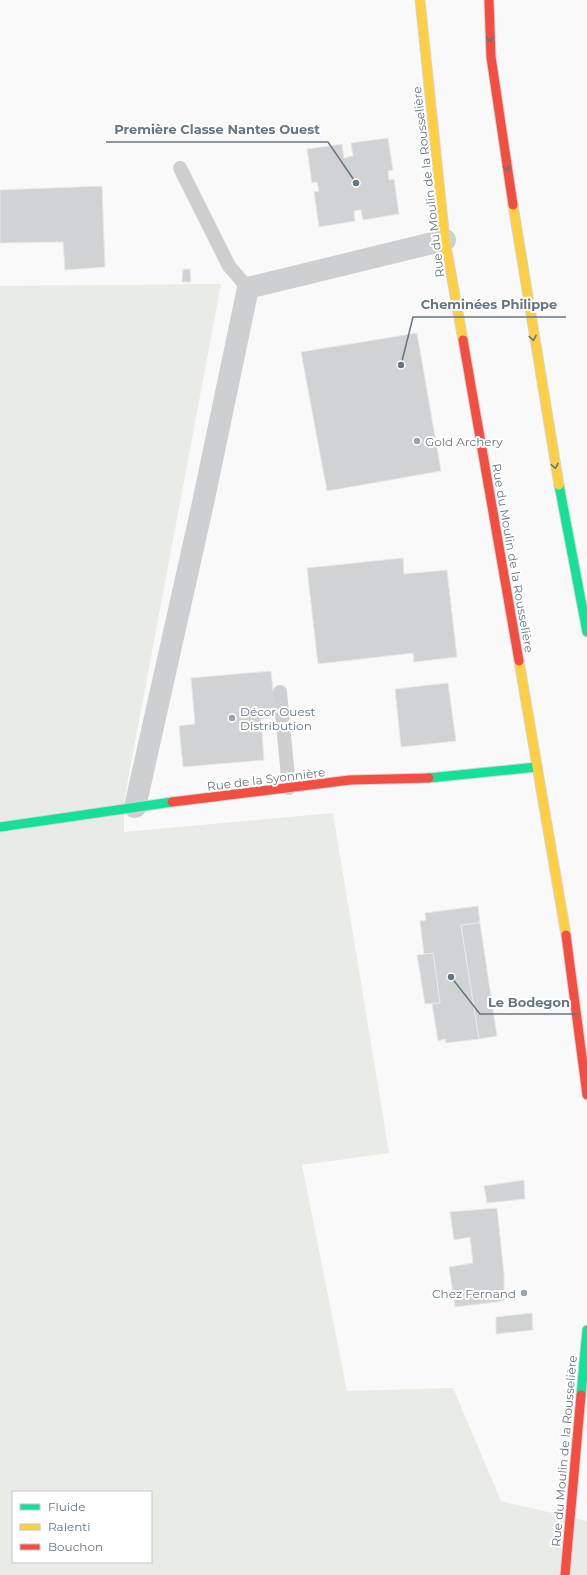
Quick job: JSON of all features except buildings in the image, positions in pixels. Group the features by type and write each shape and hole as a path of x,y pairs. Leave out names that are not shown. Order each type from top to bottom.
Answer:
{"main road":[{"name":"Rue du Moulin de la Rousselière","path":"420,0 445,240 572,972 587,1095"},
{"path":"489,0 491,57 523,273 567,536 587,632"},
{"name":"Rue de la Syonnière","path":"0,827 135,807 350,780 414,779 537,767"},
{"name":"Rue du Moulin de la Rousselière","path":"565,1575 587,1330"}],"street":[{"path":"135,807 203,503 248,288 445,240"}],"lane":[{"path":"180,168 229,266 248,288"},
{"path":"280,692 289,788"}],"shaded area":[{"path":"221,284 124,801 124,832 333,813 389,1153 302,1165 347,1391 453,1388 501,1501 587,1521 587,1575 0,1575 0,286"}],"traffic: fast":[{"path":"559,485 587,632"},
{"path":"429,778 537,767"},
{"path":"0,827 172,802"},
{"path":"581,1395 587,1330"}],"traffic: slow":[{"path":"420,0 445,240 463,340"},
{"path":"513,205 559,485"},
{"path":"519,661 566,935"}],"traffic: jam":[{"path":"489,0 491,57 513,205"},
{"path":"463,340 519,661"},
{"path":"172,802 350,780 429,778"},
{"path":"566,935 587,1095"},
{"path":"565,1575 581,1395"}],"place":[{"name":"Première Classe Nantes Ouest","path":"356,183"},
{"name":"Cheminées Philippe","path":"401,365"},
{"name":"Gold Archery","path":"417,441"},
{"name":"Décor Ouest Distribution","path":"232,718"},
{"name":"Le Bodegon","path":"451,977"},
{"name":"Chez Fernand","path":"524,1293"}]}
